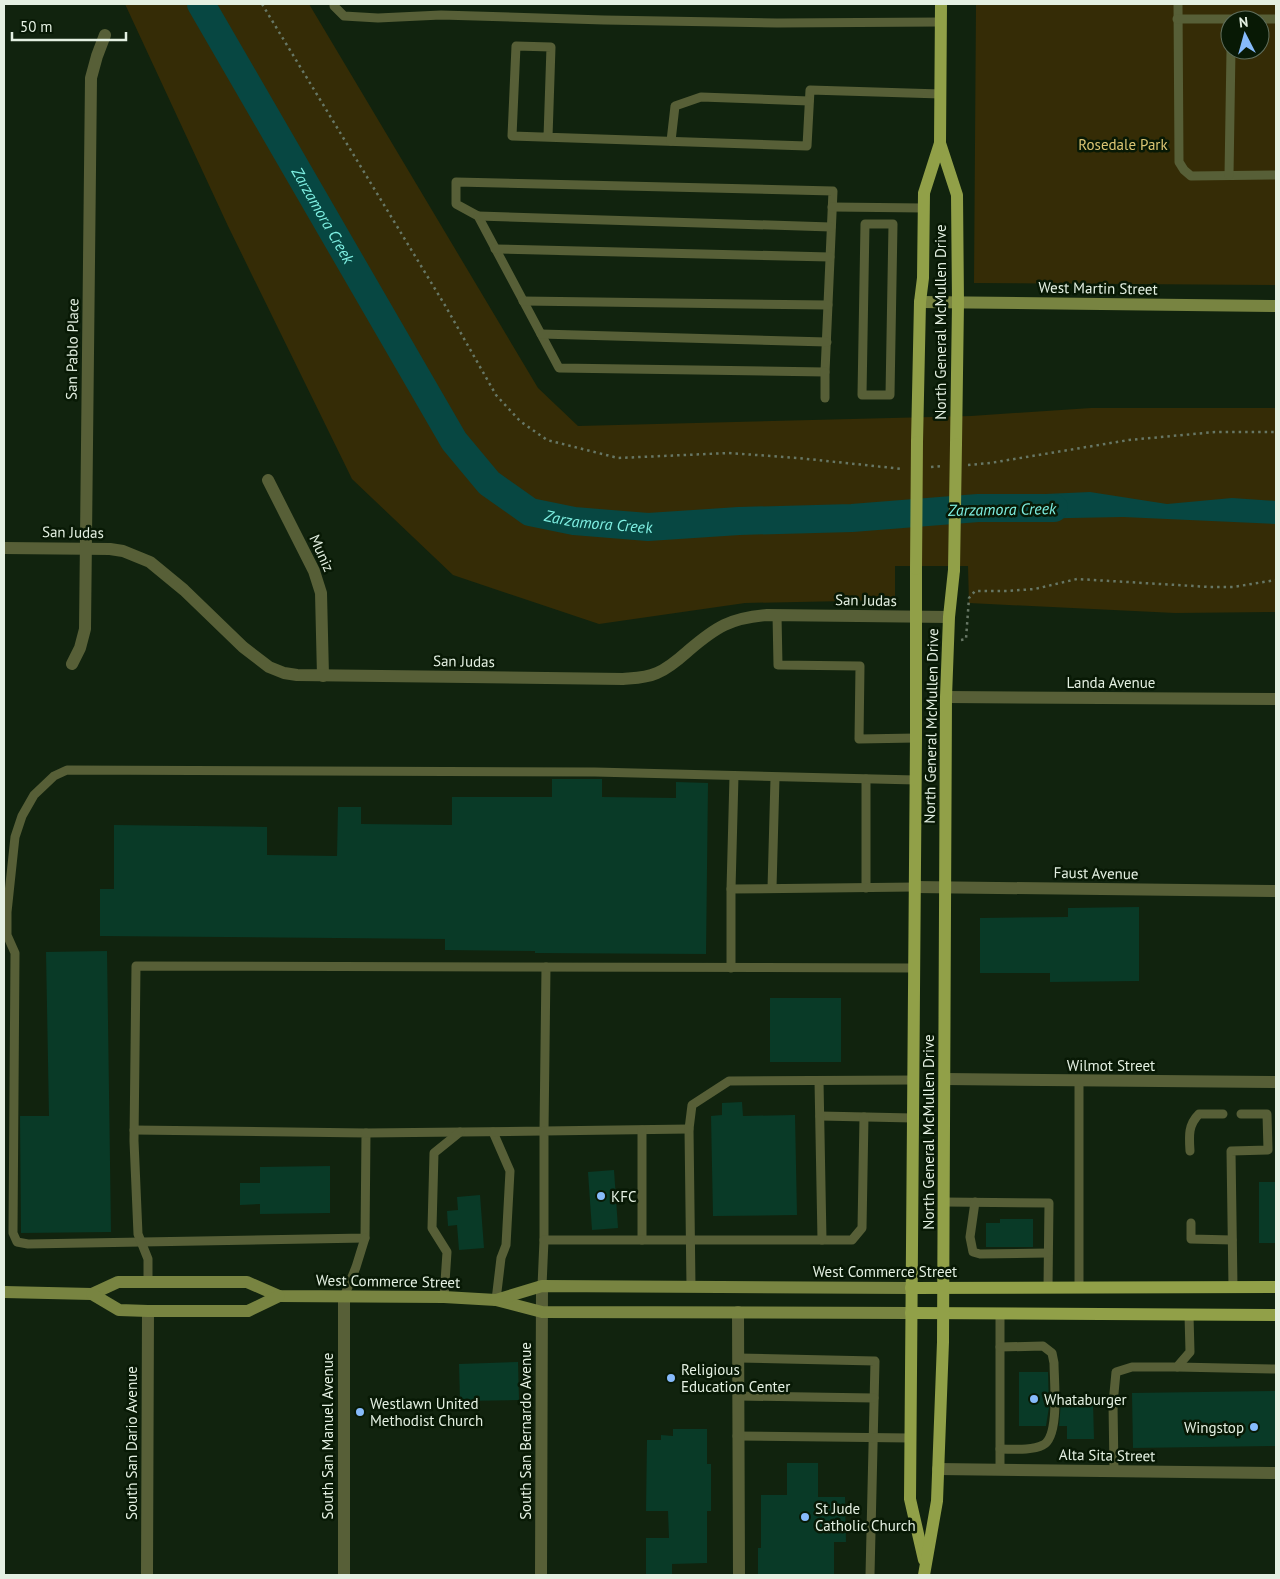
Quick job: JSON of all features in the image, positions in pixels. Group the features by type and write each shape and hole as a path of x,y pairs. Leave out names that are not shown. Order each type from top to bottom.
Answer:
{"main road":[{"name":"North General McMullen Drive","path":"925,1570 910,1500 916,780 915,616 917,442 924,193 940,143 941,4"},
{"name":"North General McMullen Drive","path":"925,1570 937,1501 943,1313 946,697 949,617 954,570 958,303 957,195 940,143"},
{"name":"West Martin Street","path":"920,302 1276,306"},
{"name":"West Commerce Street","path":"4,1292 92,1294 118,1282 248,1282 279,1296 496,1300 542,1312 1276,1315"},
{"name":"West Commerce Street","path":"496,1300 542,1286 1276,1287"},
{"name":"West Commerce Street","path":"92,1294 119,1310 148,1311 248,1311 279,1296"}],"street":[{"name":"San Pablo Place","path":"72,664 80,648 85,629 91,78 105,35"},
{"name":"Muniz","path":"268,480 314,571 321,593 323,676"},
{"name":"San Judas","path":"4,548 86,548 123,551 150,562 184,590 243,647 269,667 284,673 323,676 613,679 644,677 658,673 672,665 713,631 728,622 747,617 777,615 949,617"},
{"name":"Landa Avenue","path":"946,697 1276,699"},
{"name":"Faust Avenue","path":"915,887 1276,891"},
{"name":"Wilmot Street","path":"945,1079 1276,1082"},
{"name":"South San Bernardo Avenue","path":"541,1575 542,1286"},
{"name":"South San Manuel Avenue","path":"344,1297 344,1575"},
{"name":"South San Dario Avenue","path":"147,1575 148,1311"},
{"path":"738,1312 738,1575"},
{"name":"Alta Sita Street","path":"938,1469 1276,1473"}],"lane":[{"path":"334,4 344,16 378,18 441,15 623,21 941,22"},
{"path":"1178,4 1180,162 1184,170 1191,176 1276,174"},
{"path":"1177,19 1220,19"},
{"path":"548,137 551,47 516,46 512,136 807,146 810,90 940,94"},
{"path":"1229,175 1231,60"},
{"path":"671,142 675,106 701,97 809,101"},
{"path":"825,398 833,191 456,182 456,204 478,216 831,226"},
{"path":"832,207 924,208"},
{"path":"886,224 889,208"},
{"path":"478,216 559,368 826,372"},
{"path":"865,224 886,224 893,224 890,395 862,395 865,224"},
{"path":"495,249 830,257"},
{"path":"523,301 828,306"},
{"path":"541,334 827,342"},
{"path":"777,615 778,666 860,666 859,739 916,738"},
{"path":"365,1238 28,1244 17,1242 13,1233 14,953 7,935 7,912 15,837 34,795 54,776 67,770 595,772 775,778 916,780"},
{"path":"730,968 734,776"},
{"path":"772,888 775,778"},
{"path":"866,779 866,888"},
{"path":"731,888 915,887"},
{"path":"148,1282 148,1259 138,1234 134,1130 136,966 914,968"},
{"path":"542,1286 546,967"},
{"path":"691,1286 689,1129 692,1105 729,1081 913,1080"},
{"path":"819,1081 822,1240"},
{"path":"1079,1081 1079,1286"},
{"path":"1190,1151 1189,1134 1192,1121 1200,1114 1223,1114"},
{"path":"1232,1287 1231,1151 1268,1150 1267,1114 1241,1114"},
{"path":"820,1116 913,1118"},
{"path":"544,1240 852,1240 862,1228 864,1117"},
{"path":"134,1130 366,1133 689,1129"},
{"path":"642,1130 642,1240"},
{"path":"444,1298 447,1252 432,1228 434,1153 460,1132"},
{"path":"493,1132 510,1171 506,1245 501,1258 496,1300"},
{"path":"344,1297 365,1238 366,1133"},
{"path":"944,1202 1048,1203 1048,1287"},
{"path":"975,1202 970,1237 973,1252 980,1254 1048,1253"},
{"path":"1191,1223 1192,1239 1232,1240"},
{"path":"1000,1314 1000,1470"},
{"path":"1177,1367 1190,1352 1189,1314"},
{"path":"1000,1347 1043,1346 1052,1353 1054,1362 1054,1425 1051,1438 1045,1445 1037,1448 1000,1449"},
{"path":"738,1358 875,1361 870,1575"},
{"path":"1114,1471 1113,1404 1116,1372 1132,1367 1276,1369"},
{"path":"738,1396 874,1398"},
{"path":"737,1436 910,1438"}],"path":[{"path":"961,640 966,639 969,598 975,591 1034,589 1077,579 1210,587 1233,587 1276,580"}],"green space":[{"path":"125,4 309,4 538,388 578,426 971,416 1091,408 1276,408 1276,612 1175,613 969,603 968,566 895,566 895,600 745,603 599,624 453,575 352,479 228,226"},
{"name":"Rosedale Park","path":"976,4 1276,4 1276,285 974,283"}],"water":[{"path":"1090,492 1167,504 1232,498 1276,501 1276,524 1123,517 1019,519 1017,509 1023,495"}],"building":[{"path":"552,779 602,779 602,797 676,798 676,782 708,783 706,954 535,953 535,951 445,950 445,939 100,936 100,889 114,889 114,825 267,827 267,855 337,856 338,807 361,807 361,824 452,825 452,797 552,797"},
{"path":"1139,907 1139,981 1050,982 1050,973 980,973 980,918 1068,917 1068,908"},
{"path":"107,951 111,1232 21,1233 20,1116 49,1116 46,952"},
{"path":"770,998 841,998 841,1062 770,1062"},
{"path":"742,1102 743,1116 795,1115 797,1215 713,1216 711,1116 722,1115 722,1103"},
{"path":"330,1166 330,1213 260,1214 260,1204 240,1205 240,1183 260,1183 260,1167"},
{"path":"614,1170 618,1228 592,1230 588,1172"},
{"path":"1259,1182 1276,1182 1276,1243 1259,1243"},
{"path":"480,1195 484,1248 459,1250 457,1225 448,1226 447,1211 458,1210 457,1197"},
{"path":"1000,1219 1033,1219 1033,1247 986,1247 986,1223 1000,1223"},
{"path":"518,1362 519,1400 460,1401 459,1364"},
{"name":"Whataburger","path":"1019,1372 1048,1372 1049,1407 1046,1426 1019,1426"},
{"path":"1276,1391 1276,1446 1133,1448 1132,1393"},
{"path":"1061,1402 1093,1402 1094,1439 1067,1439 1067,1426 1059,1426"},
{"path":"673,1429 707,1429 707,1464 711,1464 711,1511 707,1511 707,1563 672,1564 672,1575 646,1575 646,1538 669,1538 668,1511 646,1511 647,1440 661,1440 661,1435 673,1436"},
{"path":"787,1463 818,1463 818,1497 845,1497 846,1542 834,1542 834,1575 758,1575 758,1548 761,1548 761,1495 787,1495"}],"waterway":[{"name":"Zarzamora Creek","path":"201,4 454,441 489,483 530,512 574,521 648,527 739,521 852,518 978,508 1054,508"}],"place":[{"name":"KFC","path":"601,1196"},
{"name":"Religious Education Center","path":"671,1378"},
{"name":"Whataburger","path":"1034,1399"},
{"name":"Westlawn United Methodist Church","path":"360,1412"},
{"name":"Wingstop","path":"1254,1427"},
{"name":"St Jude Catholic Church","path":"805,1517"}]}
